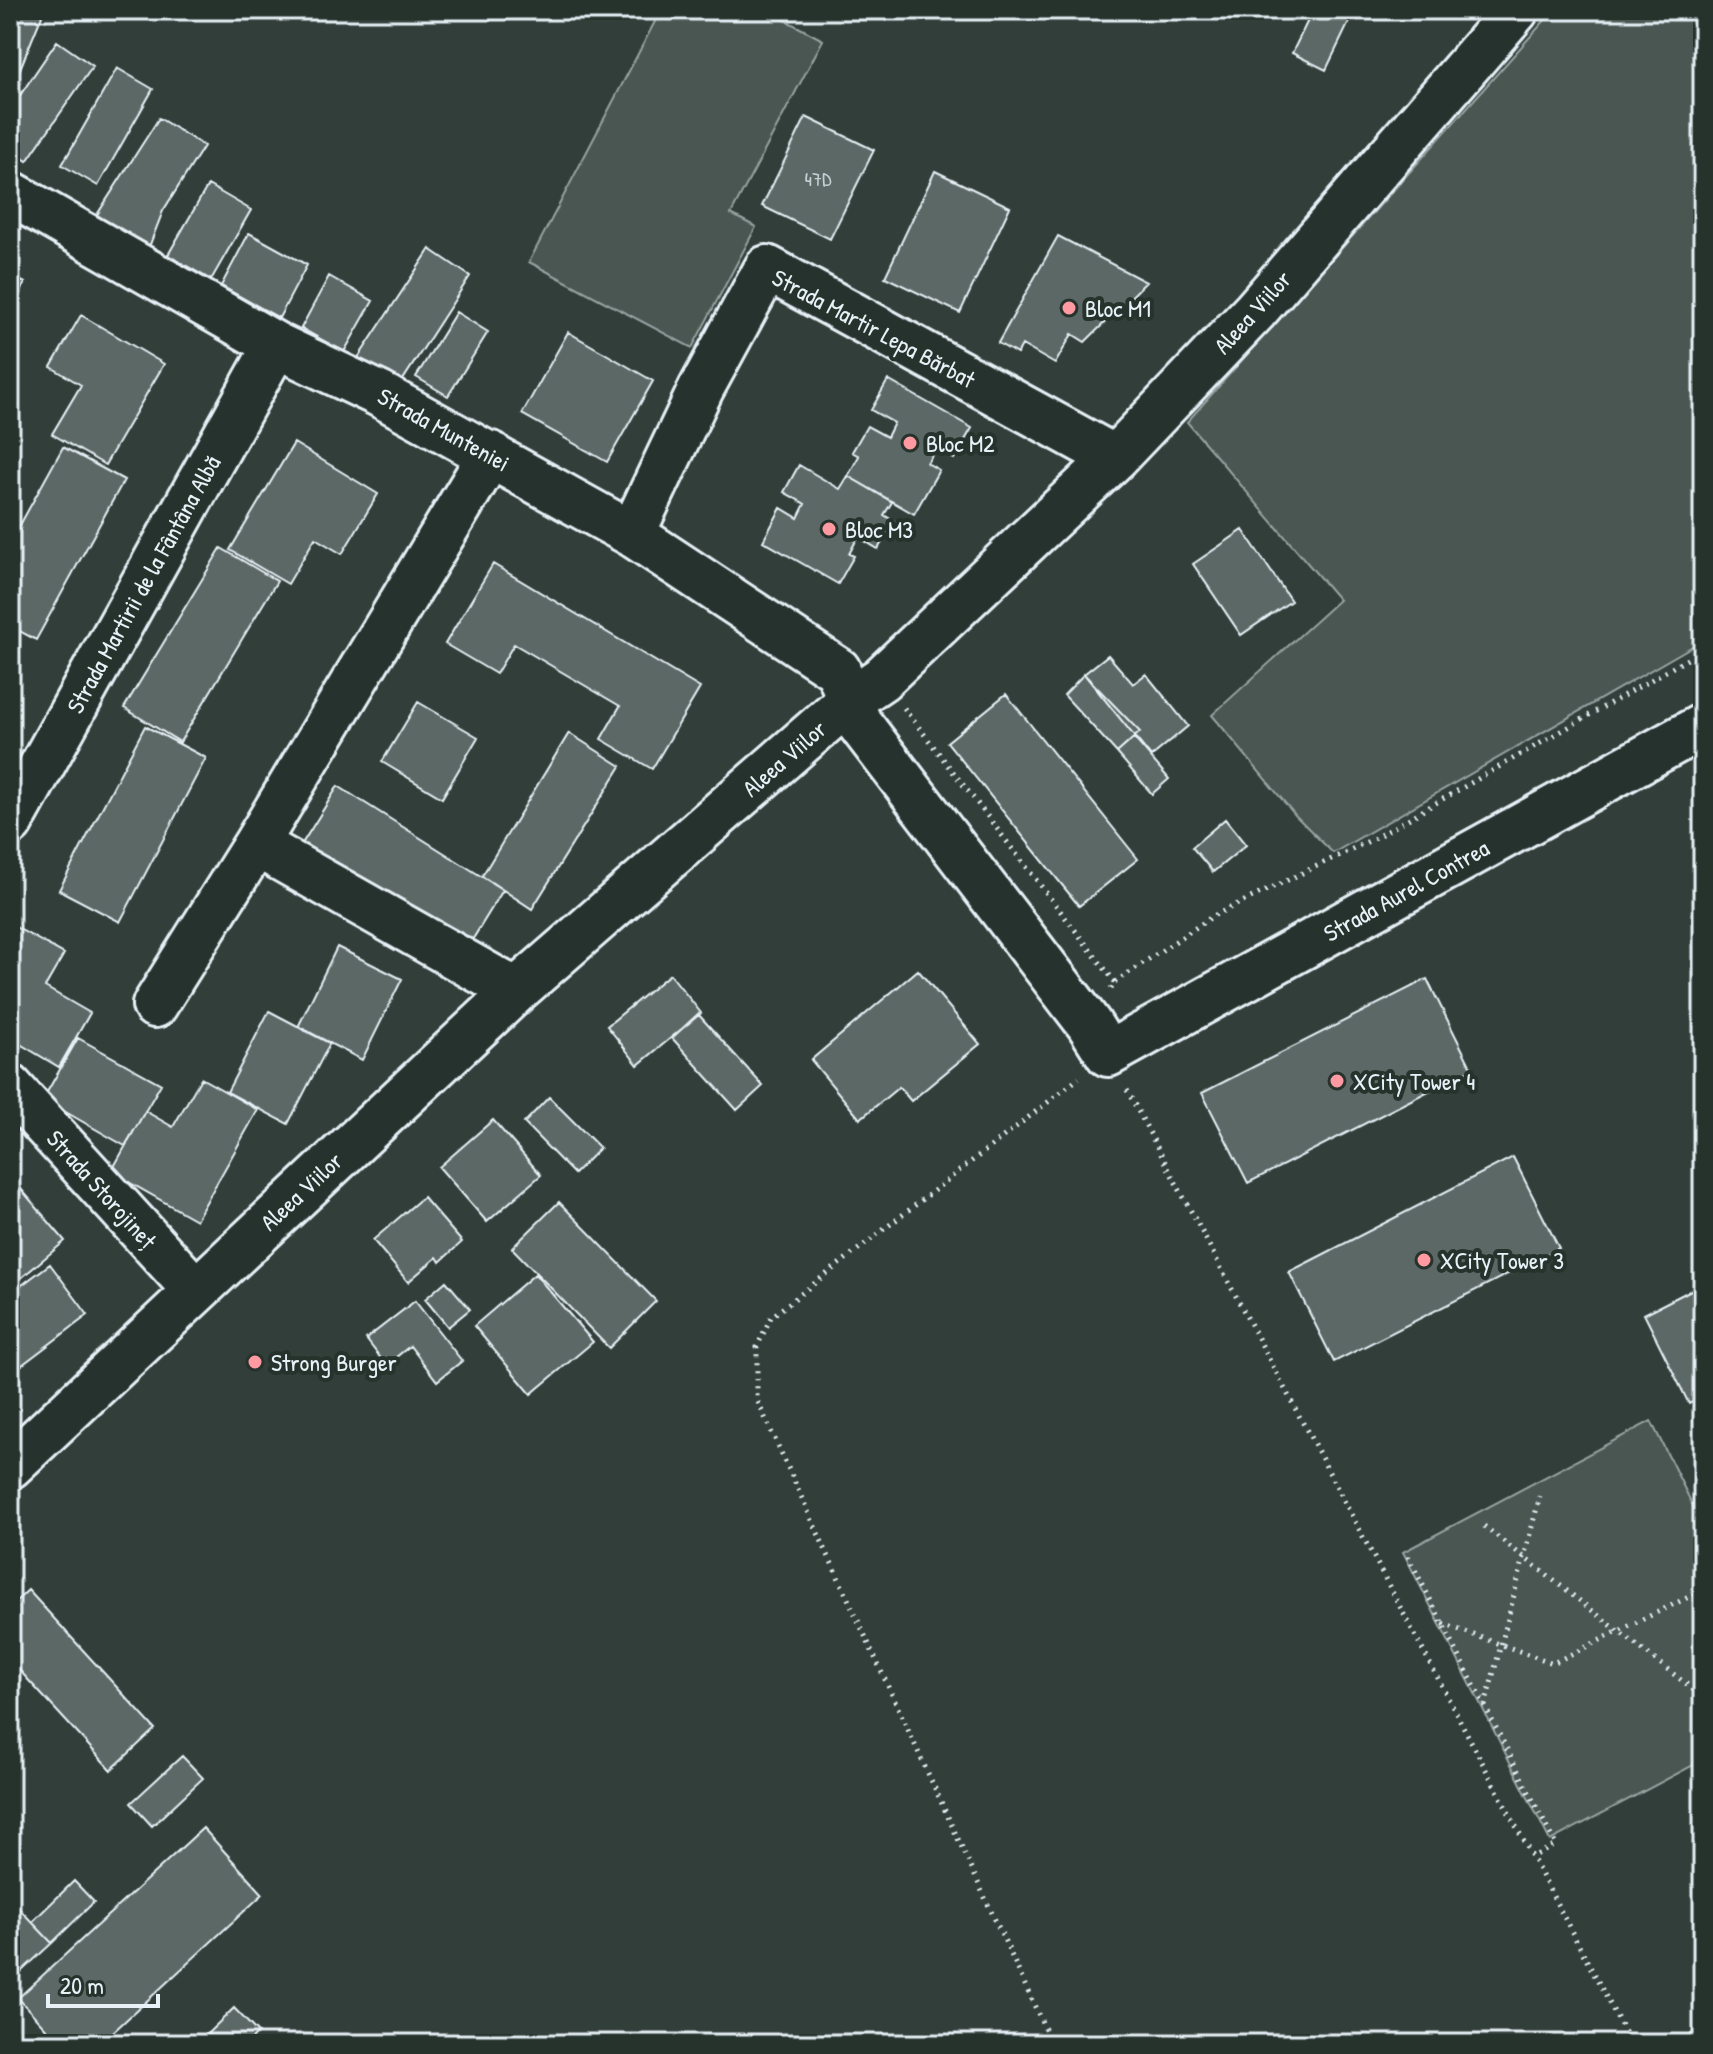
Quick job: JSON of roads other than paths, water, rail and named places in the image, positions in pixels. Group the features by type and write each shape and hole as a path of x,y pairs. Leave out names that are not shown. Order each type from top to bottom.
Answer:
{"street":[{"name":"Aleea Viilor","path":"10,1466 516,991 866,689 1115,458 1255,311 1516,10"},
{"name":"Strada Munteniei","path":"10,193 276,345 379,394 632,534 866,689 859,723 1099,1039"},
{"name":"Strada Martir Lepa Bărbat","path":"632,534 701,389 767,268 1115,458"},
{"name":"Strada Martirii de la Fântâna Albă","path":"10,823 276,345"},
{"path":"155,1005 256,844 491,454"},
{"name":"Strada Aurel Contrea","path":"1099,1039 1703,726"},
{"path":"256,844 516,991"},
{"name":"Strada Storojineț","path":"10,1087 195,1290"}],"place":[{"name":"Bloc M1","path":"1069,308"},
{"name":"Bloc M2","path":"910,443"},
{"name":"Bloc M3","path":"829,529"},
{"name":"XCity Tower 4","path":"1337,1081"},
{"name":"XCity Tower 3","path":"1424,1260"},
{"name":"Strong Burger","path":"255,1362"}]}
